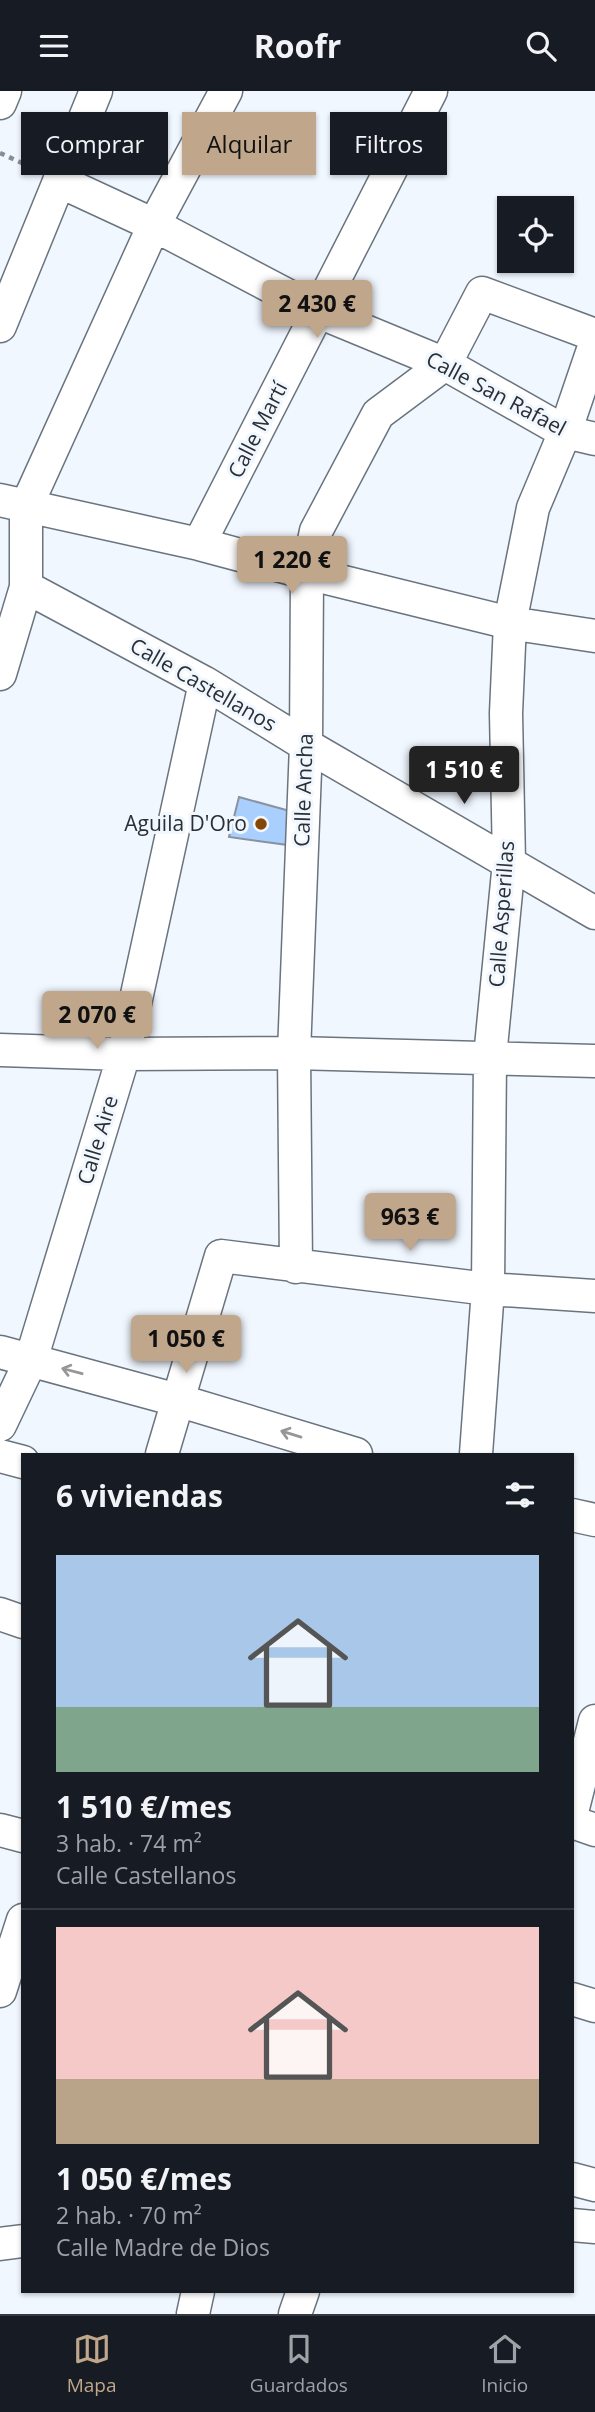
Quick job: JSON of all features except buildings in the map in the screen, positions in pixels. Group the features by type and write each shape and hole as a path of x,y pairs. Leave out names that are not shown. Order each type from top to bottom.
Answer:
{"street":[{"path":"0,103 5,91"},
{"path":"0,326 8,288 59,181 96,91"},
{"path":"0,535 13,503 226,91"},
{"name":"Calle Martí","path":"199,544 432,91"},
{"name":"Calle San Rafael","path":"59,181 154,226 319,312 445,364 565,432 595,439"},
{"path":"445,364 482,293 595,335"},
{"name":"Calle Asperillas","path":"476,1453 488,1289 490,1057 509,862 506,713 510,623 533,508 565,432 595,344"},
{"name":"Calle Ancha","path":"296,1266 294,1053 306,745 307,573 316,531 378,414 445,364"},
{"path":"13,503 199,544 510,623 595,636"},
{"path":"0,674 26,587 13,503"},
{"name":"Calle Castellanos","path":"26,587 205,683 595,913"},
{"name":"Calle Aire","path":"0,1425 30,1360 124,1054 205,683"},
{"path":"0,1050 124,1054 294,1053 595,1061"},
{"path":"162,1453 221,1256 488,1289 595,1296"},
{"path":"0,1352 177,1400 353,1453"},
{"path":"0,1456 21,1461"},
{"path":"574,1515 595,1520"},
{"path":"0,1614 21,1621"},
{"path":"574,1804 595,1721"},
{"path":"574,1823 595,1830"},
{"path":"0,1830 21,1835"},
{"path":"0,1991 21,1926"},
{"path":"0,1999 21,2005"},
{"path":"574,2000 595,2005"},
{"path":"574,2180 595,2185"},
{"path":"574,2225 595,2227"},
{"path":"0,2244 21,2241"},
{"path":"193,2314 198,2293"},
{"path":"295,2314 302,2293"}],"place":[{"name":"Aguila D'Oro","path":"261,824"}]}
